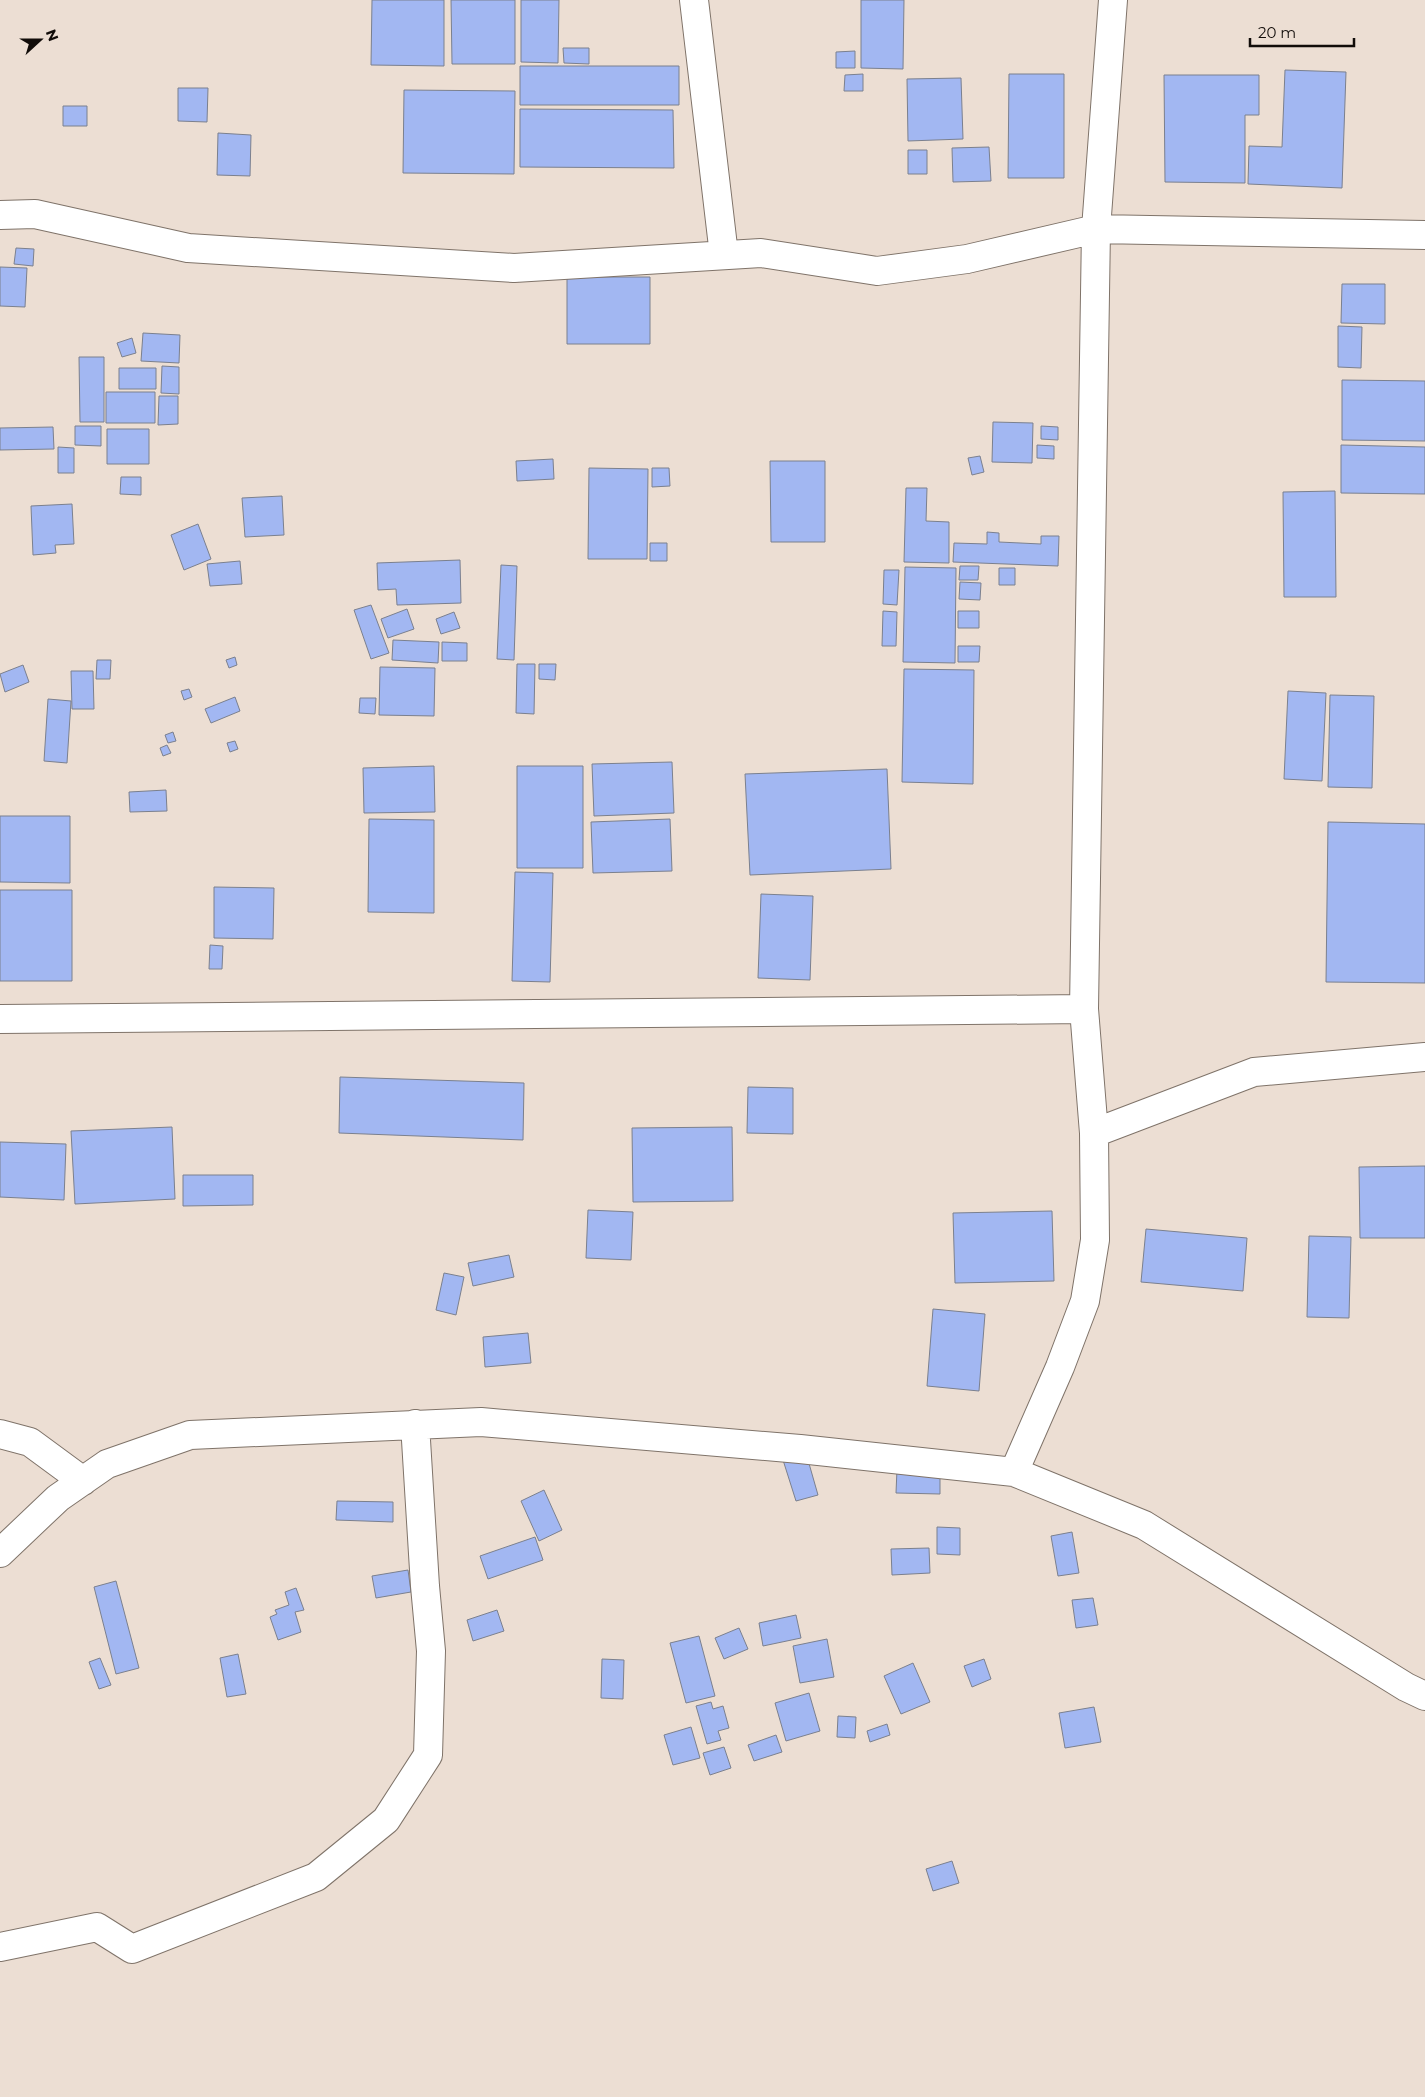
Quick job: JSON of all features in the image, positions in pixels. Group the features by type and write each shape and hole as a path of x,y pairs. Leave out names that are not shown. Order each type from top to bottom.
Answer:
{"street":[{"path":"694,0 724,255"},
{"path":"1014,1472 1060,1367 1085,1301 1095,1240 1094,1133 1084,1009 1096,229 1114,0"},
{"path":"0,215 35,214 188,248 504,268 761,253 877,271 967,259 1096,229 1425,235"},
{"path":"0,1020 1084,1009"},
{"path":"1094,1133 1254,1072 1425,1056"},
{"path":"0,1553 58,1498 107,1464 190,1435 481,1422 800,1449 1014,1472 1144,1525 1406,1687 1425,1696"},
{"path":"0,1947 97,1927 132,1949 316,1877 386,1820 428,1755 431,1651 425,1586 416,1424"},
{"path":"0,1434 30,1442 83,1481"}],"building":[{"path":"372,0 444,0 444,66 371,65"},
{"path":"451,0 515,0 515,64 452,64"},
{"path":"521,0 559,0 558,63 521,62"},
{"path":"861,0 904,0 903,69 861,68"},
{"path":"563,48 589,48 589,64 564,63"},
{"path":"855,51 855,68 836,68 836,52"},
{"path":"520,66 679,66 679,105 520,105"},
{"path":"1285,70 1346,72 1342,188 1248,184 1249,146 1282,147"},
{"path":"863,74 863,91 844,91 845,75"},
{"path":"1009,74 1064,74 1064,178 1008,178"},
{"path":"1164,75 1259,75 1259,115 1245,115 1245,183 1165,182"},
{"path":"961,78 963,139 908,141 907,79"},
{"path":"178,88 208,88 207,122 178,121"},
{"path":"404,90 515,91 514,174 403,173"},
{"path":"63,106 87,106 87,126 63,126"},
{"path":"520,109 673,110 674,168 520,167"},
{"path":"218,133 251,135 250,176 217,175"},
{"path":"989,147 991,181 953,182 952,148"},
{"path":"908,150 927,150 927,174 908,174"},
{"path":"16,248 34,249 33,266 14,264"},
{"path":"0,267 27,268 25,307 0,306"},
{"path":"567,277 650,277 650,344 567,344"},
{"path":"1342,284 1385,284 1385,324 1341,323"},
{"path":"1338,326 1362,327 1361,368 1338,367"},
{"path":"143,333 180,335 179,363 141,361"},
{"path":"132,338 136,353 122,357 117,343"},
{"path":"79,357 104,357 104,422 80,422"},
{"path":"162,366 179,367 179,394 161,393"},
{"path":"119,368 156,368 156,389 119,389"},
{"path":"1342,380 1425,381 1425,441 1342,440"},
{"path":"106,392 155,392 155,423 106,423"},
{"path":"159,396 178,396 178,424 158,425"},
{"path":"993,422 1033,423 1032,463 992,462"},
{"path":"75,426 101,426 101,446 75,445"},
{"path":"1041,426 1058,427 1058,440 1041,439"},
{"path":"53,427 54,449 0,450 0,428"},
{"path":"107,429 149,429 149,464 107,464"},
{"path":"1037,445 1054,446 1054,459 1037,458"},
{"path":"1341,445 1425,447 1425,494 1341,493"},
{"path":"58,447 74,448 74,473 58,473"},
{"path":"980,456 984,472 972,475 968,458"},
{"path":"553,459 554,479 517,481 516,461"},
{"path":"770,461 825,461 825,542 771,542"},
{"path":"589,468 648,469 647,559 588,559"},
{"path":"652,468 669,468 670,486 652,487"},
{"path":"121,477 141,477 141,495 120,494"},
{"path":"906,488 927,488 926,521 949,522 949,563 904,562"},
{"path":"1335,491 1336,597 1284,597 1283,492"},
{"path":"282,496 284,535 245,537 242,498"},
{"path":"72,504 74,544 55,545 56,553 33,555 31,506"},
{"path":"198,524 211,559 184,570 171,535"},
{"path":"987,532 999,533 999,542 1041,544 1041,536 1059,536 1058,566 953,562 954,543 987,544"},
{"path":"650,543 667,543 667,561 650,561"},
{"path":"460,560 461,603 397,605 396,589 378,590 377,563"},
{"path":"240,561 242,584 210,586 207,564"},
{"path":"501,565 517,566 514,660 497,659"},
{"path":"960,566 979,566 978,580 959,580"},
{"path":"905,567 956,568 955,663 903,662"},
{"path":"999,568 1015,568 1015,585 999,585"},
{"path":"884,570 899,570 897,605 883,604"},
{"path":"960,582 981,583 980,600 959,599"},
{"path":"371,605 389,653 371,659 354,610"},
{"path":"407,609 414,629 388,638 381,619"},
{"path":"883,611 897,612 896,646 882,646"},
{"path":"958,611 979,611 979,628 958,628"},
{"path":"454,612 460,628 441,634 436,619"},
{"path":"393,640 439,642 438,663 392,660"},
{"path":"442,642 467,643 467,661 442,661"},
{"path":"958,646 980,646 979,662 958,662"},
{"path":"235,657 237,665 229,668 226,660"},
{"path":"97,660 111,660 110,679 96,679"},
{"path":"517,664 535,664 534,714 516,713"},
{"path":"539,664 556,664 555,680 539,679"},
{"path":"23,665 29,682 5,692 0,674"},
{"path":"380,667 435,668 434,716 379,715"},
{"path":"904,669 974,670 973,784 902,782"},
{"path":"71,671 93,671 94,709 72,709"},
{"path":"189,689 192,697 184,700 181,691"},
{"path":"1288,691 1326,693 1322,781 1284,779"},
{"path":"1330,695 1374,696 1372,788 1328,787"},
{"path":"235,697 240,711 211,723 205,709"},
{"path":"360,698 376,698 375,714 359,713"},
{"path":"48,699 71,701 67,763 44,761"},
{"path":"173,732 176,741 168,743 165,735"},
{"path":"235,741 238,749 230,752 227,743"},
{"path":"167,745 171,753 163,756 160,748"},
{"path":"672,762 674,813 594,816 592,764"},
{"path":"434,766 435,812 364,813 363,768"},
{"path":"517,766 583,766 583,868 517,868"},
{"path":"887,769 891,869 750,875 745,774"},
{"path":"166,790 167,811 130,812 129,792"},
{"path":"0,816 70,816 70,883 0,882"},
{"path":"369,819 434,820 434,913 368,912"},
{"path":"670,819 672,871 593,873 591,822"},
{"path":"1328,822 1425,824 1425,983 1326,982"},
{"path":"515,872 553,873 550,982 512,981"},
{"path":"214,887 274,888 273,939 214,938"},
{"path":"0,890 72,890 72,981 0,981"},
{"path":"761,894 813,896 810,980 758,978"},
{"path":"210,945 223,946 222,969 209,969"},
{"path":"340,1077 524,1083 523,1140 339,1133"},
{"path":"748,1087 793,1088 793,1134 747,1133"},
{"path":"172,1127 175,1199 75,1204 71,1131"},
{"path":"732,1127 733,1201 633,1202 632,1128"},
{"path":"0,1142 66,1144 64,1200 0,1197"},
{"path":"1425,1166 1425,1238 1360,1238 1359,1167"},
{"path":"183,1175 253,1175 253,1205 183,1206"},
{"path":"588,1210 633,1212 631,1260 586,1258"},
{"path":"1052,1211 1054,1281 955,1283 953,1213"},
{"path":"1146,1229 1247,1238 1243,1291 1141,1282"},
{"path":"1309,1236 1351,1237 1349,1318 1307,1317"},
{"path":"509,1255 514,1277 473,1286 468,1263"},
{"path":"444,1273 464,1277 456,1315 436,1310"},
{"path":"933,1309 985,1314 979,1391 927,1386"},
{"path":"528,1333 531,1363 485,1367 483,1337"},
{"path":"806,1453 818,1495 796,1501 783,1460"},
{"path":"897,1469 940,1469 940,1494 896,1493"},
{"path":"544,1490 562,1530 539,1541 521,1501"},
{"path":"337,1501 393,1502 393,1522 336,1520"},
{"path":"937,1527 960,1528 960,1555 937,1554"},
{"path":"1072,1532 1079,1573 1058,1576 1051,1536"},
{"path":"535,1537 543,1560 488,1579 480,1556"},
{"path":"929,1548 930,1573 892,1575 891,1549"},
{"path":"408,1570 411,1592 376,1598 372,1576"},
{"path":"116,1581 139,1668 116,1674 94,1587"},
{"path":"296,1588 304,1610 295,1612 301,1632 278,1640 270,1617 277,1614 275,1610 289,1605 285,1592"},
{"path":"1093,1598 1098,1625 1076,1628 1072,1600"},
{"path":"497,1610 504,1631 473,1641 467,1620"},
{"path":"796,1615 801,1638 763,1646 759,1623"},
{"path":"739,1628 748,1649 724,1659 715,1638"},
{"path":"699,1636 715,1696 686,1703 670,1643"},
{"path":"827,1639 834,1677 800,1683 793,1646"},
{"path":"238,1654 246,1694 227,1697 220,1658"},
{"path":"100,1658 111,1685 99,1689 89,1662"},
{"path":"602,1659 624,1660 623,1699 601,1698"},
{"path":"984,1659 991,1679 972,1687 964,1666"},
{"path":"913,1663 930,1702 901,1714 884,1676"},
{"path":"809,1693 820,1731 786,1741 775,1703"},
{"path":"711,1702 713,1709 723,1706 729,1728 718,1731 721,1740 707,1744 696,1706"},
{"path":"1094,1707 1101,1742 1065,1748 1059,1713"},
{"path":"838,1716 856,1717 855,1738 837,1737"},
{"path":"887,1724 890,1735 870,1742 867,1731"},
{"path":"691,1727 700,1758 673,1765 664,1735"},
{"path":"776,1735 782,1752 754,1761 748,1745"},
{"path":"724,1747 731,1768 710,1775 703,1753"},
{"path":"952,1861 959,1883 933,1891 926,1869"}]}
